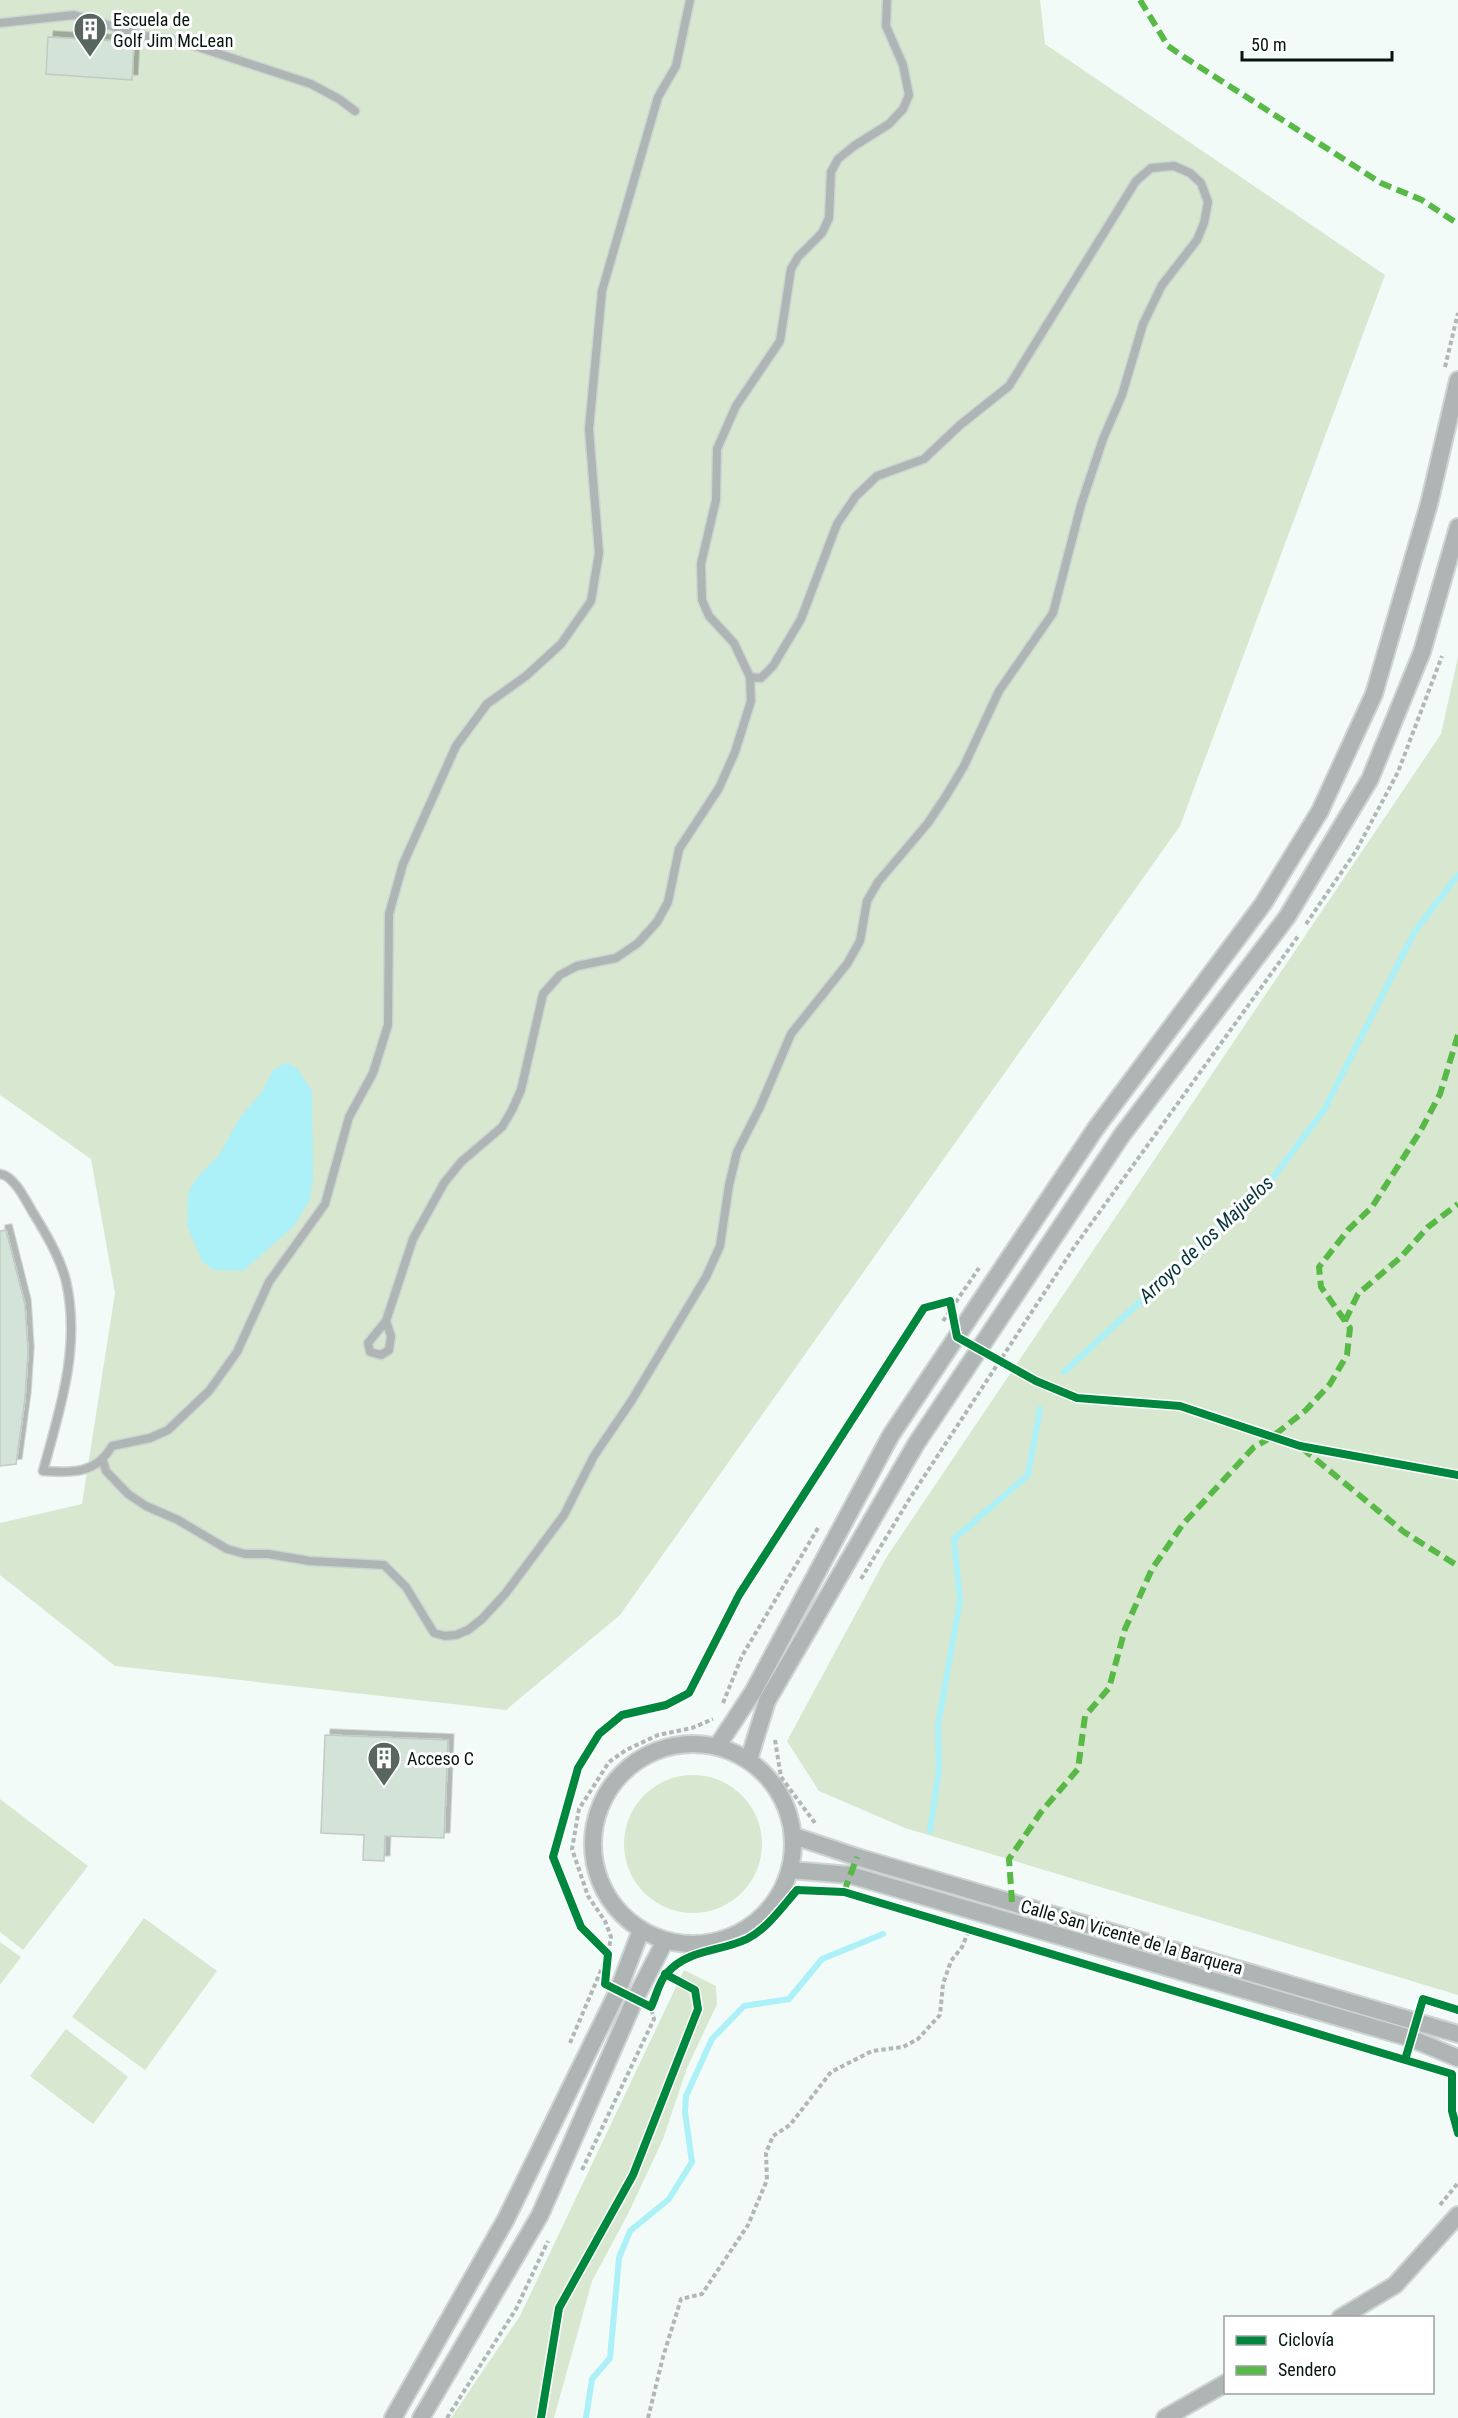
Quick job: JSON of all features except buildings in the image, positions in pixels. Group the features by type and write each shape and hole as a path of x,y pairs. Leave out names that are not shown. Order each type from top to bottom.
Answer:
{"street":[{"path":"718,1745 753,1692 891,1435 1096,1128 1263,904 1320,811 1374,694 1429,504 1458,380"},
{"path":"749,1759 767,1701 916,1444 1122,1135 1287,917 1370,779 1422,652 1458,527"},
{"path":"671,1744 718,1745 749,1759 769,1776 786,1804 794,1836 791,1870 770,1909 740,1934 699,1945 664,1941 640,1930 618,1912 597,1875 592,1834 596,1813 610,1785 638,1759 671,1744"},
{"name":"Calle San Vicente de la Barquera","path":"794,1836 857,1857 1458,2034"},
{"name":"Calle San Vicente de la Barquera","path":"791,1870 850,1875 1410,2038 1458,2058"},
{"path":"393,2418 506,2219 618,1991 640,1930"},
{"path":"421,2418 540,2215 635,1999 664,1941"},
{"path":"1343,2316 1395,2286 1458,2215"},
{"path":"1165,2418 1224,2384"}],"lane":[{"path":"0,1174 5,1174 23,1194 48,1237 66,1280 70,1311 70,1363 63,1401 43,1472 72,1473 103,1461 112,1446 168,1430 209,1391 237,1352 269,1282 325,1203 349,1117 373,1073 388,1025 389,914 403,864 456,746 487,704 526,676 561,644 591,601 599,553 589,429 602,291 658,97 676,66 690,0"},
{"path":"386,1321 413,1239 444,1183 461,1162 502,1127 512,1110 521,1090 543,994 560,975 577,966 616,958 638,944 657,921 668,902 679,849 719,788 741,735 751,701 750,677 734,644 709,616 702,600 702,564 716,500 717,449 736,406 780,341 792,269 798,257 822,233 829,218 831,172 838,159 889,124 903,109 909,95 903,65 886,26 887,0"},
{"path":"0,23 74,15 145,36 180,41 311,84 339,99 355,111"},
{"path":"103,1461 106,1471 128,1494 227,1549 245,1554 268,1554 310,1562 384,1565 406,1587 434,1633 445,1636 468,1630 505,1594 564,1515 594,1456 632,1400 706,1277 720,1246 729,1185 737,1152 760,1107 791,1034 847,964 860,941 867,901 878,882 928,823 946,796 964,766 999,691 1053,613 1081,505 1122,395 1143,324 1161,285 1197,240 1204,223 1208,202 1200,183 1190,173 1174,166 1151,168 1136,181 1009,386 960,424 924,459 877,476 856,496 837,524 810,599 773,666 761,678 750,677"}],"path":[{"path":"855,1588 910,1498 1075,1246 1253,1001 1356,851 1398,772 1444,648"},
{"path":"777,1732 775,1743 781,1777 813,1822 822,1826"},
{"path":"565,1814 553,1857 581,1927 608,1954 605,1984 618,1991"},
{"path":"661,1985 665,1974 690,1955 723,1949 750,1938 775,1916 797,1890 807,1890"},
{"path":"958,1926 980,1933"},
{"path":"648,2418 663,2357 681,2299 702,2294 748,2225 767,2180 766,2153 773,2136 790,2126 831,2072 872,2051 903,2048 918,2039 940,2015 943,1984 951,1961 962,1947 969,1930"},
{"path":"1084,1964 1433,2068"},
{"path":"542,2418 559,2308 633,2175 698,2009 695,1990 665,1974"},
{"path":"635,1999 651,2007"},
{"path":"1442,2071 1452,2074 1452,2110 1458,2133"}],"green space":[{"path":"0,0 1040,0 1045,44 1385,275 1180,826 620,1615 506,1710 115,1666 0,1575 0,1523 82,1504 115,1293 91,1159 0,1095"},
{"path":"1458,657 1458,1995 905,1828 819,1791 787,1741 886,1558 1441,734"},
{"path":"693,1775 720,1780 732,1786 742,1795 751,1805 757,1817 762,1844 757,1871 751,1883 742,1893 732,1902 720,1908 693,1913 666,1908 654,1902 644,1893 635,1883 629,1871 624,1844 629,1817 635,1805 644,1795 654,1786 666,1780"},
{"path":"0,1799 88,1866 23,1950 0,1932"},
{"path":"144,1918 217,1971 145,2070 72,2017"},
{"path":"0,1942 21,1957 0,1985"},
{"path":"684,1970 716,1986 717,2004 687,2068 663,2139 628,2214 592,2281 554,2418 451,2418 520,2316"},
{"path":"66,2029 128,2077 93,2124 30,2076"}],"water":[{"path":"286,1063 296,1067 312,1091 313,1177 310,1199 294,1226 243,1271 213,1270 202,1261 187,1225 188,1194 196,1179 219,1155 240,1117 262,1092 273,1070"}],"waterway":[{"name":"Arroyo de los Majuelos","path":"1064,1372 1269,1183 1324,1110 1415,931 1458,875"},
{"name":"Arroyo de los Majuelos","path":"930,1831 939,1769 938,1725 960,1600 954,1539 1028,1475 1040,1409"},
{"name":"Arroyo de los Majuelos","path":"586,2418 592,2379 610,2358 619,2258 630,2231 669,2199 692,2162 685,2112 686,2096 712,2039 744,2006 789,1999 822,1959 883,1934"}],"marked path":[{"path":"1140,0 1168,46 1381,183 1422,200 1458,224"},
{"path":"1012,1902 1009,1859 1041,1812 1078,1769 1085,1716 1109,1688 1125,1629 1152,1569 1183,1524 1254,1447 1272,1437 1306,1410 1330,1384 1347,1355 1350,1328 1321,1287 1319,1267 1348,1230 1372,1207 1421,1130 1440,1094 1458,1035"},
{"path":"1345,1321 1358,1294 1401,1257 1428,1227 1458,1204"},
{"path":"1302,1448 1404,1532 1458,1566"},
{"path":"844,1892 857,1857"}],"cycle path":[{"path":"1458,1475 1300,1446 1180,1406 1077,1398 1036,1381 957,1337 950,1301 924,1308 739,1595 689,1693 666,1705 622,1715 599,1734 578,1768 553,1857 581,1927 608,1954 605,1984 651,2007 662,1980 675,1965 694,1955 737,1943 754,1935 774,1917 797,1890 844,1892 1452,2074 1452,2111 1458,2133"},
{"path":"541,2418 559,2308 633,2175 698,2009 695,1990 665,1974"},
{"path":"1405,2060 1423,1999 1458,2010"}],"place":[{"name":"Escuela de Golf Jim McLean","path":"90,58"},
{"name":"Acceso C","path":"384,1787"}]}
